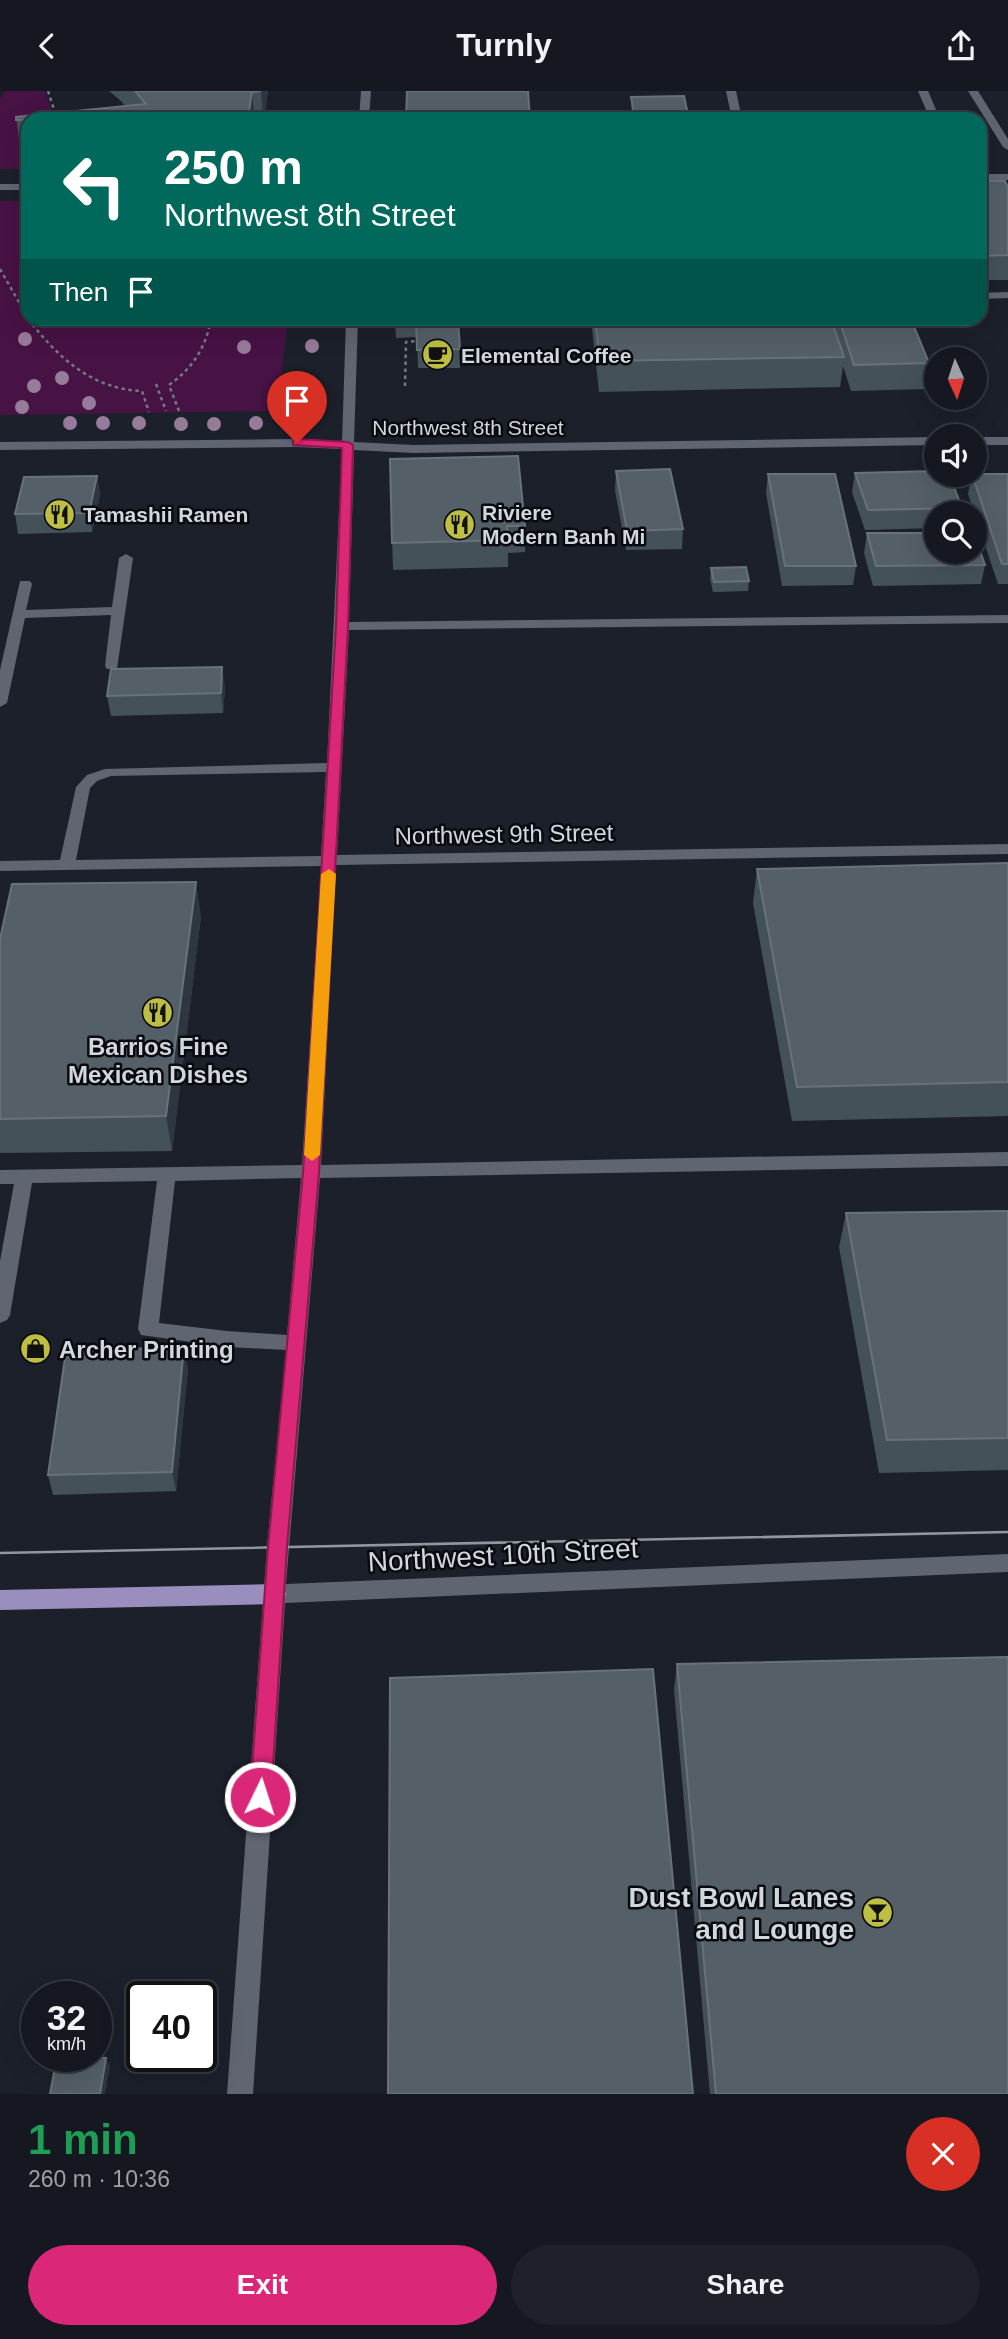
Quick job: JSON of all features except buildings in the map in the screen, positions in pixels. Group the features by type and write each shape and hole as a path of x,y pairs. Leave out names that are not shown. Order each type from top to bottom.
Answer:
{"main road":[{"name":"Northwest 10th Street","path":"0,1600 275,1594"}],"street":[{"path":"364,112 366,91"},
{"path":"731,91 736,112"},
{"path":"923,91 932,112"},
{"path":"973,91 986,112"},
{"path":"987,114 1008,148"},
{"path":"987,177 1008,177"},
{"path":"0,187 21,187"},
{"path":"987,296 1008,295"},
{"path":"240,2094 275,1594 311,1173 342,627 352,326"},
{"path":"987,441 1008,440"},
{"name":"Northwest 8th Street","path":"0,446 297,443 423,449 924,442"},
{"path":"112,666 126,558"},
{"path":"0,703 25,584"},
{"path":"19,614 118,611"},
{"path":"342,627 1008,619"},
{"path":"67,864 83,787 92,778 110,772 334,767"},
{"name":"Northwest 9th Street","path":"0,866 1008,849"},
{"path":"0,1177 1008,1159"},
{"path":"167,1174 148,1329 227,1339 296,1343"},
{"path":"0,1315 24,1177"},
{"name":"Northwest 10th Street","path":"275,1594 1008,1563"}],"path":[{"path":"48,91 55,112"},
{"path":"0,269 21,306"},
{"path":"35,326 59,355 92,379 122,390 142,391 151,416"},
{"path":"180,415 170,385 192,366 202,350 209,326"},
{"path":"405,386 406,342 417,341"},
{"path":"156,384 162,402"}],"shaded area":[{"path":"5,91 45,91 52,112 21,112 21,169 0,169 0,100"},
{"path":"0,201 21,201 21,326 287,326 277,411 0,415"}],"tram line":[{"path":"0,1553 1008,1532"}],"slow traffic":[{"path":"312,1155 329,874"}],"place":[{"name":"Elemental Coffee","path":"438,355"},
{"name":"Tamashii Ramen","path":"60,514"},
{"name":"Riviere Modern Banh Mi","path":"459,524"},
{"name":"Barrios Fine Mexican Dishes","path":"158,1012"},
{"name":"Archer Printing","path":"36,1349"},
{"name":"Dust Bowl Lanes and Lounge","path":"877,1913"}],"route":[{"path":"260,1797 278,1547 311,1173 342,627 348,445 297,443"}]}
